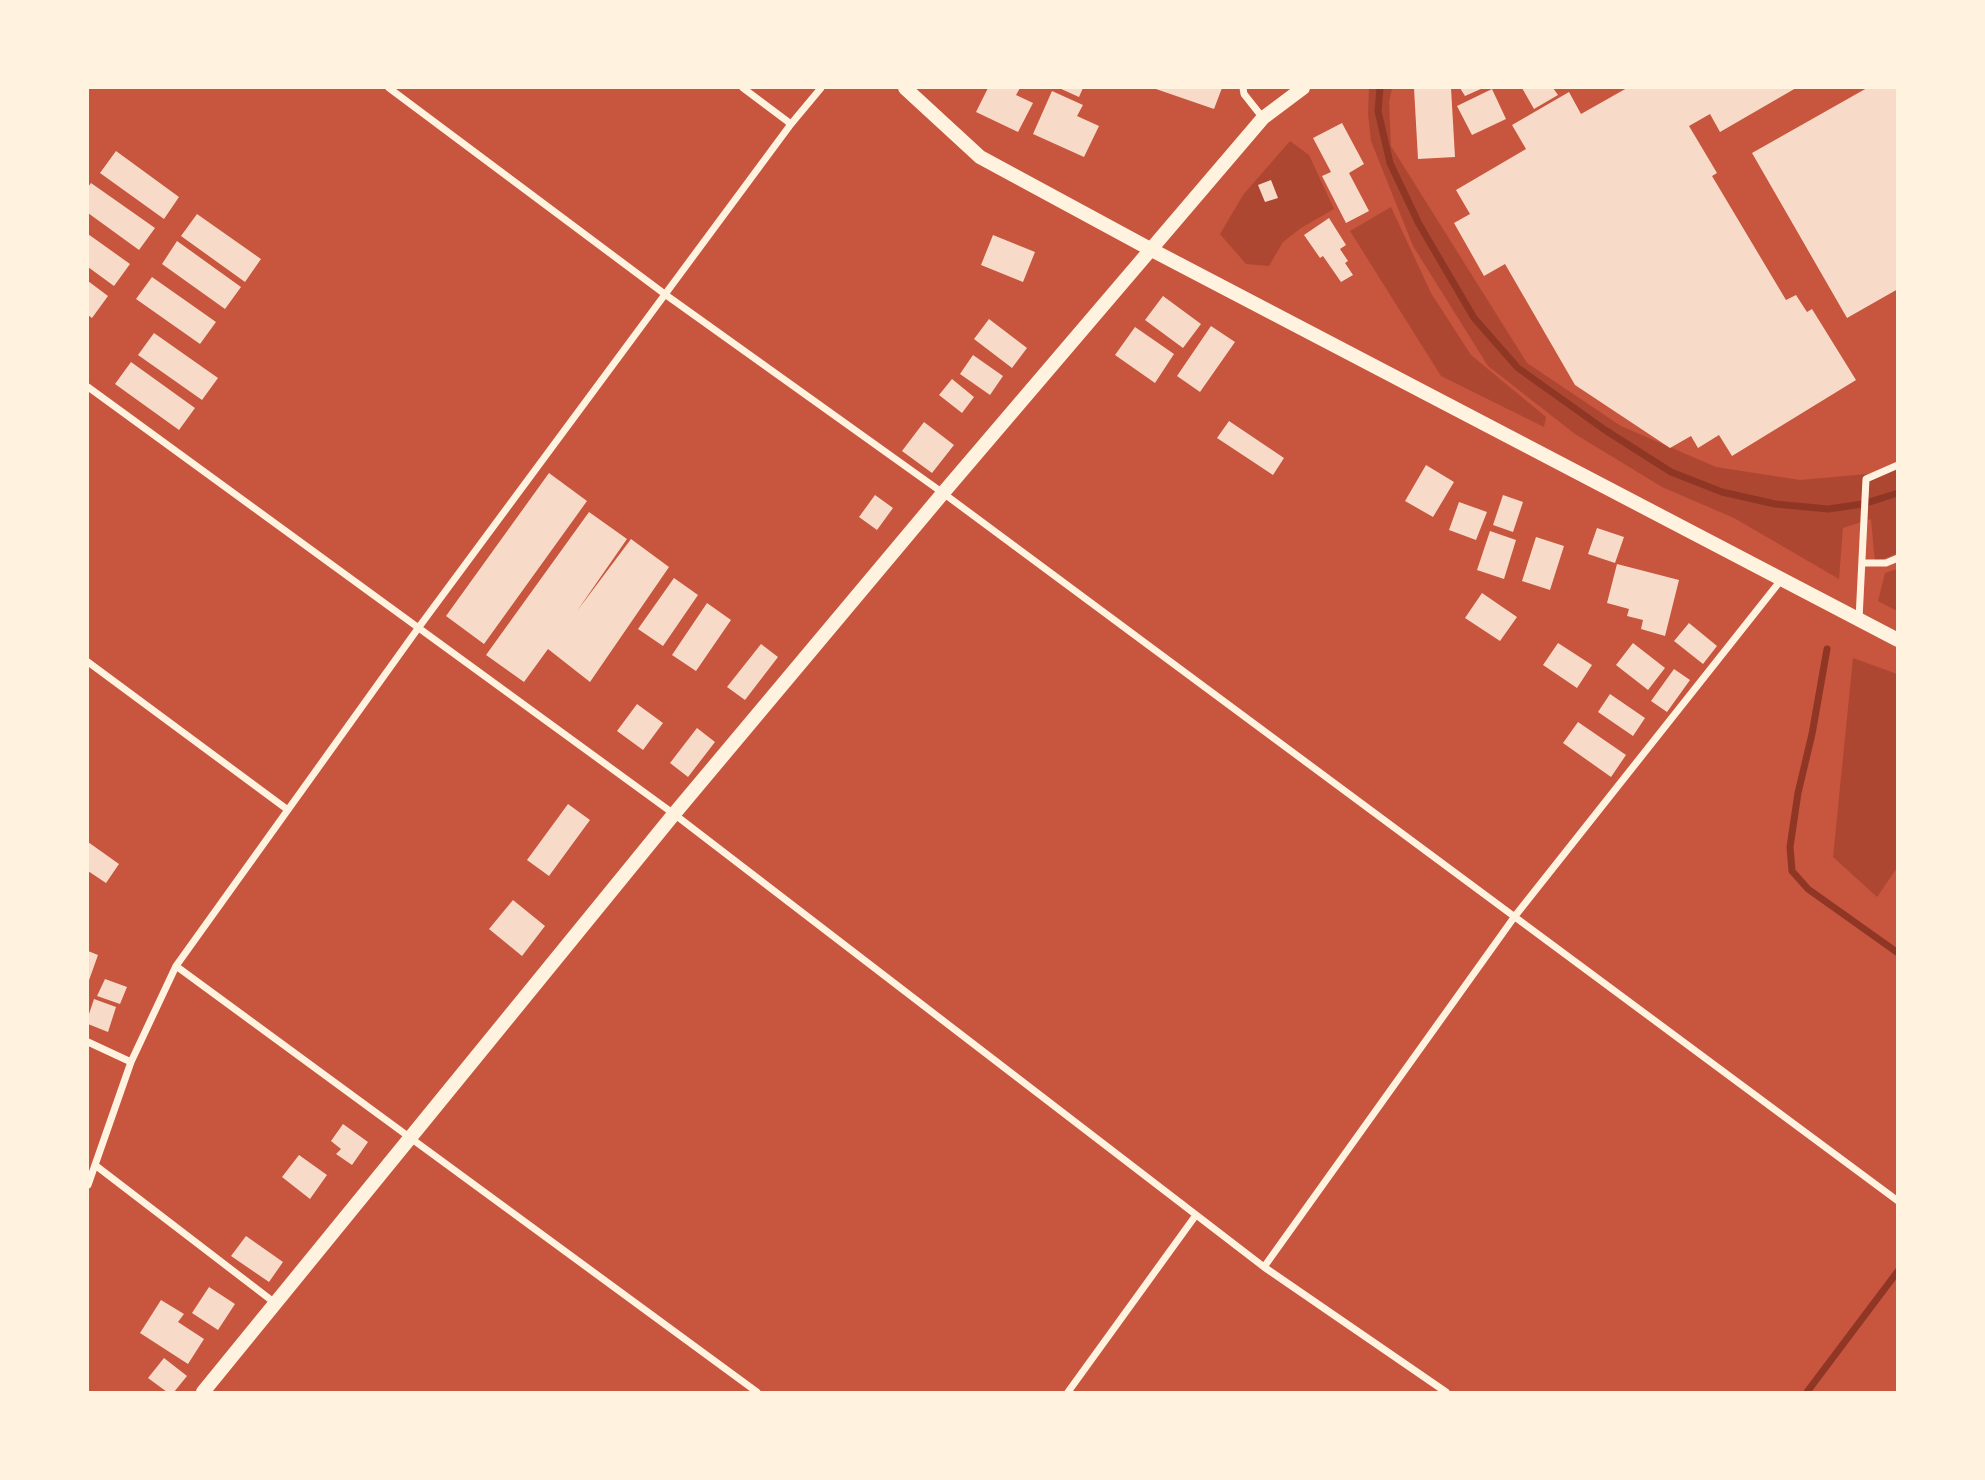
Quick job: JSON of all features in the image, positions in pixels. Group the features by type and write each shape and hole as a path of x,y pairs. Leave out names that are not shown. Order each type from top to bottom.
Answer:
{"main road":[{"path":"905,88 980,157 1150,249 1898,640"},
{"path":"203,1392 674,814 943,494 1263,118 1303,88"}],"street":[{"path":"389,88 666,295 943,494 1898,1201"},
{"path":"743,88 791,124"},
{"path":"88,1185 131,1062 176,966 418,627 791,124 821,88"},
{"path":"1243,88 1244,94 1263,118"},
{"path":"88,387 674,814 1264,1267 1446,1392"},
{"path":"1859,620 1866,479 1898,465"},
{"path":"1863,563 1886,563 1898,558"},
{"path":"1264,1267 1515,916 1781,580"},
{"path":"88,662 288,810"},
{"path":"176,966 757,1392"},
{"path":"88,1042 131,1062"},
{"path":"96,1165 276,1303"},
{"path":"1068,1392 1196,1215"}],"shaded area":[{"path":"1369,88 1392,88 1389,102 1391,146 1527,363 1621,426 1716,467 1800,480 1878,473 1897,466 1897,553 1875,563 1871,519 1843,528 1839,579 1734,518 1662,487 1575,434 1488,366 1413,246 1371,141"},
{"path":"1290,141 1309,155 1334,209 1283,242 1269,266 1246,264 1220,234 1243,195"},
{"path":"1391,207 1431,293 1471,355 1546,417 1544,427 1441,376 1350,231"},
{"path":"1898,569 1897,611 1878,601 1885,573"},
{"path":"1853,658 1897,674 1897,868 1877,897 1833,857"}],"building":[{"path":"988,88 1020,88 1016,95 1033,103 1018,132 976,112"},
{"path":"1059,88 1083,88 1079,97"},
{"path":"1153,88 1222,88 1214,109"},
{"path":"1414,88 1451,88 1455,157 1418,159"},
{"path":"1460,88 1483,88 1465,96"},
{"path":"1522,88 1553,88 1558,95 1534,109"},
{"path":"1627,88 1796,88 1720,132 1710,114 1689,126 1717,173 1712,176 1786,300 1796,295 1807,312 1812,309 1856,380 1732,456 1719,435 1698,448 1691,436 1670,448 1575,385 1505,264 1484,276 1454,223 1470,214 1456,190 1526,149 1512,125 1569,92 1581,114"},
{"path":"1867,88 1898,88 1898,289 1847,318 1752,153"},
{"path":"1492,89 1506,119 1472,135 1457,106"},
{"path":"1052,91 1083,105 1077,116 1099,126 1084,157 1033,134"},
{"path":"1342,123 1364,164 1349,173 1369,211 1346,223 1322,176 1331,172 1313,138"},
{"path":"116,151 179,197 164,219 100,173"},
{"path":"1271,180 1278,198 1265,202 1258,185"},
{"path":"91,183 155,228 139,250 88,213 88,187"},
{"path":"197,214 261,259 245,282 181,236"},
{"path":"1329,218 1346,245 1340,249 1353,275 1341,282 1304,235"},
{"path":"88,234 130,264 114,286 88,267"},
{"path":"993,235 1035,252 1023,282 981,265"},
{"path":"177,241 241,287 225,309 162,264"},
{"path":"152,277 216,322 200,344 136,299"},
{"path":"88,281 108,296 92,318 88,315"},
{"path":"1163,296 1201,324 1183,348 1145,320"},
{"path":"989,319 1027,348 1012,368 974,339"},
{"path":"1211,326 1235,342 1200,392 1177,376"},
{"path":"1135,327 1174,354 1155,383 1115,355"},
{"path":"154,333 218,378 202,400 138,355"},
{"path":"973,355 1003,376 990,395 960,374"},
{"path":"131,362 195,408 179,430 115,384"},
{"path":"952,379 974,397 962,413 939,395"},
{"path":"1229,421 1284,458 1273,475 1217,438"},
{"path":"924,422 954,445 932,473 902,451"},
{"path":"1426,465 1454,482 1433,517 1405,501"},
{"path":"549,473 587,501 484,644 446,616"},
{"path":"875,495 893,508 877,530 859,517"},
{"path":"1503,495 1523,502 1513,532 1493,525"},
{"path":"1459,502 1487,512 1476,540 1449,530"},
{"path":"589,512 627,539 577,611 631,539 669,567 590,682 548,649 524,682 486,655"},
{"path":"1597,528 1624,537 1615,563 1588,554"},
{"path":"1490,531 1516,540 1504,579 1477,570"},
{"path":"1536,537 1564,546 1550,590 1522,581"},
{"path":"1617,564 1679,580 1665,636 1641,629 1643,620 1627,616 1629,609 1607,603"},
{"path":"674,578 698,595 663,646 638,629"},
{"path":"1482,593 1517,617 1500,641 1465,618"},
{"path":"707,603 731,620 696,671 672,655"},
{"path":"1689,623 1717,646 1703,664 1674,641"},
{"path":"1558,643 1592,665 1577,688 1543,665"},
{"path":"1633,643 1665,668 1648,690 1616,665"},
{"path":"761,644 778,657 745,700 727,687"},
{"path":"1674,669 1690,680 1667,712 1651,701"},
{"path":"1610,694 1645,718 1633,736 1598,712"},
{"path":"637,704 663,723 643,750 617,731"},
{"path":"1578,722 1626,755 1611,777 1563,743"},
{"path":"697,728 715,742 688,777 670,763"},
{"path":"568,804 590,820 549,876 527,860"},
{"path":"88,842 119,864 106,883 88,871"},
{"path":"513,900 545,926 522,956 489,929"},
{"path":"88,951 98,955 88,983"},
{"path":"105,979 127,987 120,1004 97,996"},
{"path":"94,999 116,1007 108,1032 88,1024"},
{"path":"343,1124 368,1142 352,1165 336,1154 341,1149 331,1141"},
{"path":"299,1155 327,1175 310,1199 282,1177"},
{"path":"246,1236 283,1262 269,1282 231,1256"},
{"path":"209,1287 235,1304 218,1330 192,1313"},
{"path":"161,1300 184,1314 178,1322 204,1339 188,1364 140,1333"},
{"path":"164,1358 187,1376 174,1392 167,1392 148,1378"}],"waterway":[{"path":"1380,88 1378,111 1390,163 1419,224 1474,318 1518,368 1605,430 1671,472 1722,492 1775,504 1828,509 1863,504 1898,493"},
{"path":"1827,649 1798,793 1790,847 1792,871 1808,889 1898,953"},
{"path":"1807,1392 1898,1271"}]}
